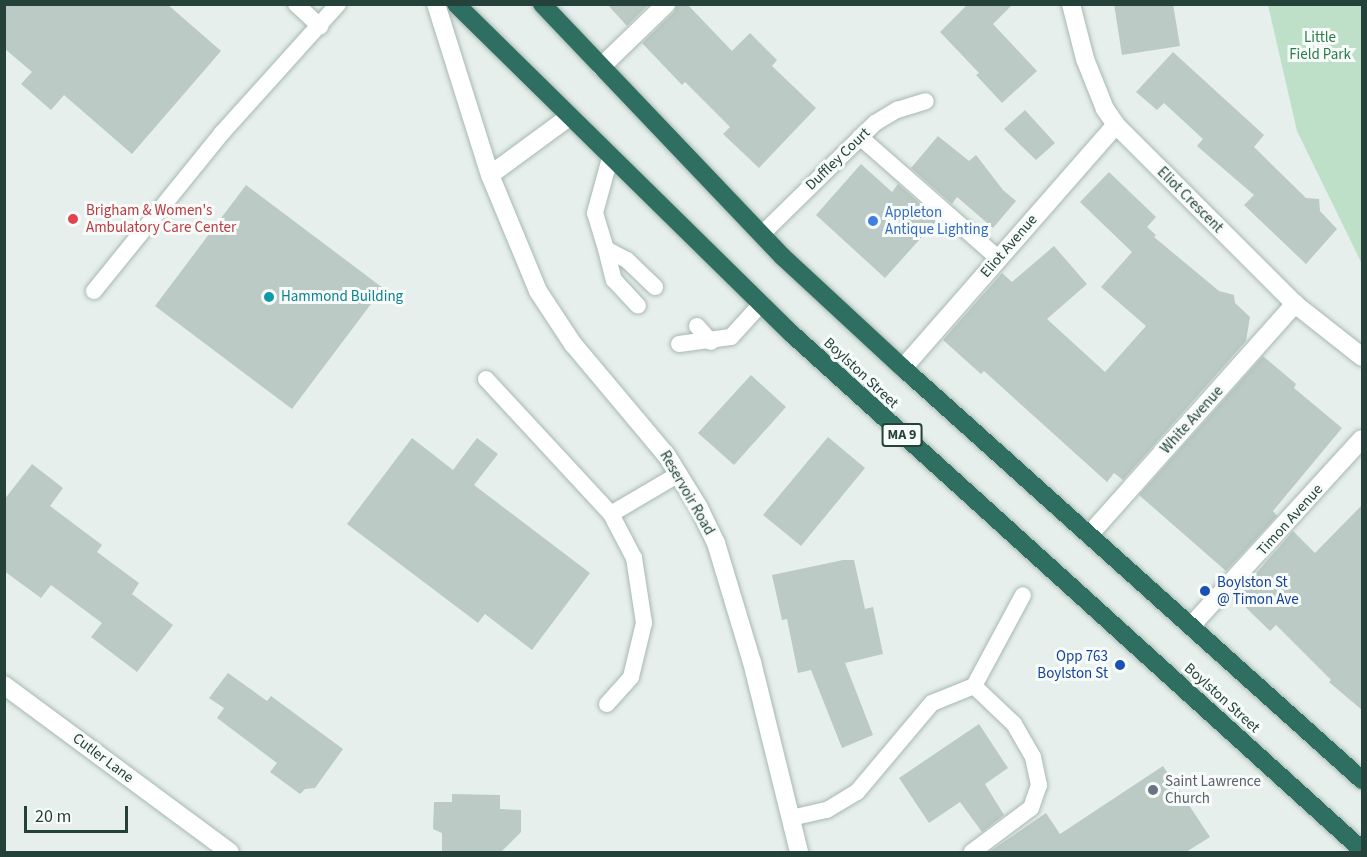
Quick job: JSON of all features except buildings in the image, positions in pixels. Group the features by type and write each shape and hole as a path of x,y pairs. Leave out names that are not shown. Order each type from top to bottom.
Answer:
{"highway":[{"name":"Boylston Street","path":"456,4 761,304 1362,850"},
{"path":"542,4 761,235 903,368 1362,780"}],"street":[{"name":"Reservoir Road","path":"436,4 490,175 534,282 553,316 573,344 656,440 679,474 716,543 752,662 799,852"},
{"path":"601,67 666,4"},
{"name":"Eliot Crescent","path":"1071,4 1089,68 1106,109 1116,125 1295,304 1362,357"},
{"path":"490,175 569,117"},
{"name":"Eliot Avenue","path":"903,368 1116,125"},
{"name":"White Avenue","path":"1089,535 1295,304"},
{"name":"Timon Avenue","path":"1191,626 1362,439"},
{"name":"Cutler Lane","path":"4,685 230,852"}],"lane":[{"path":"296,4 320,26"},
{"path":"94,291 222,132 338,4"},
{"name":"Duffley Court","path":"761,235 875,123 897,110 926,101"},
{"path":"860,136 999,259"},
{"path":"610,158 595,213 614,280 638,306"},
{"path":"606,249 627,260 655,287"},
{"path":"679,345 711,342 731,337 761,304"},
{"path":"696,326 711,342"},
{"path":"486,379 611,514 634,558 644,623 631,676 607,704"},
{"path":"611,514 679,474"},
{"path":"791,818 827,810 857,792 932,703 974,686 1023,595"},
{"path":"972,852 1031,808 1039,785 1033,757 1014,724 974,686"}],"green space":[{"name":"Little Field Park","path":"1268,5 1362,5 1362,264 1297,131"}],"place":[{"name":"Brigham & Women's Ambulatory Care Center","path":"73,219"},
{"name":"Appleton Antique Lighting","path":"873,221"},
{"name":"Hammond Building","path":"269,297"},
{"name":"Boylston St @ Timon Ave","path":"1205,591"},
{"name":"Opp 763 Boylston St","path":"1120,665"},
{"name":"Saint Lawrence Church","path":"1153,790"}]}
